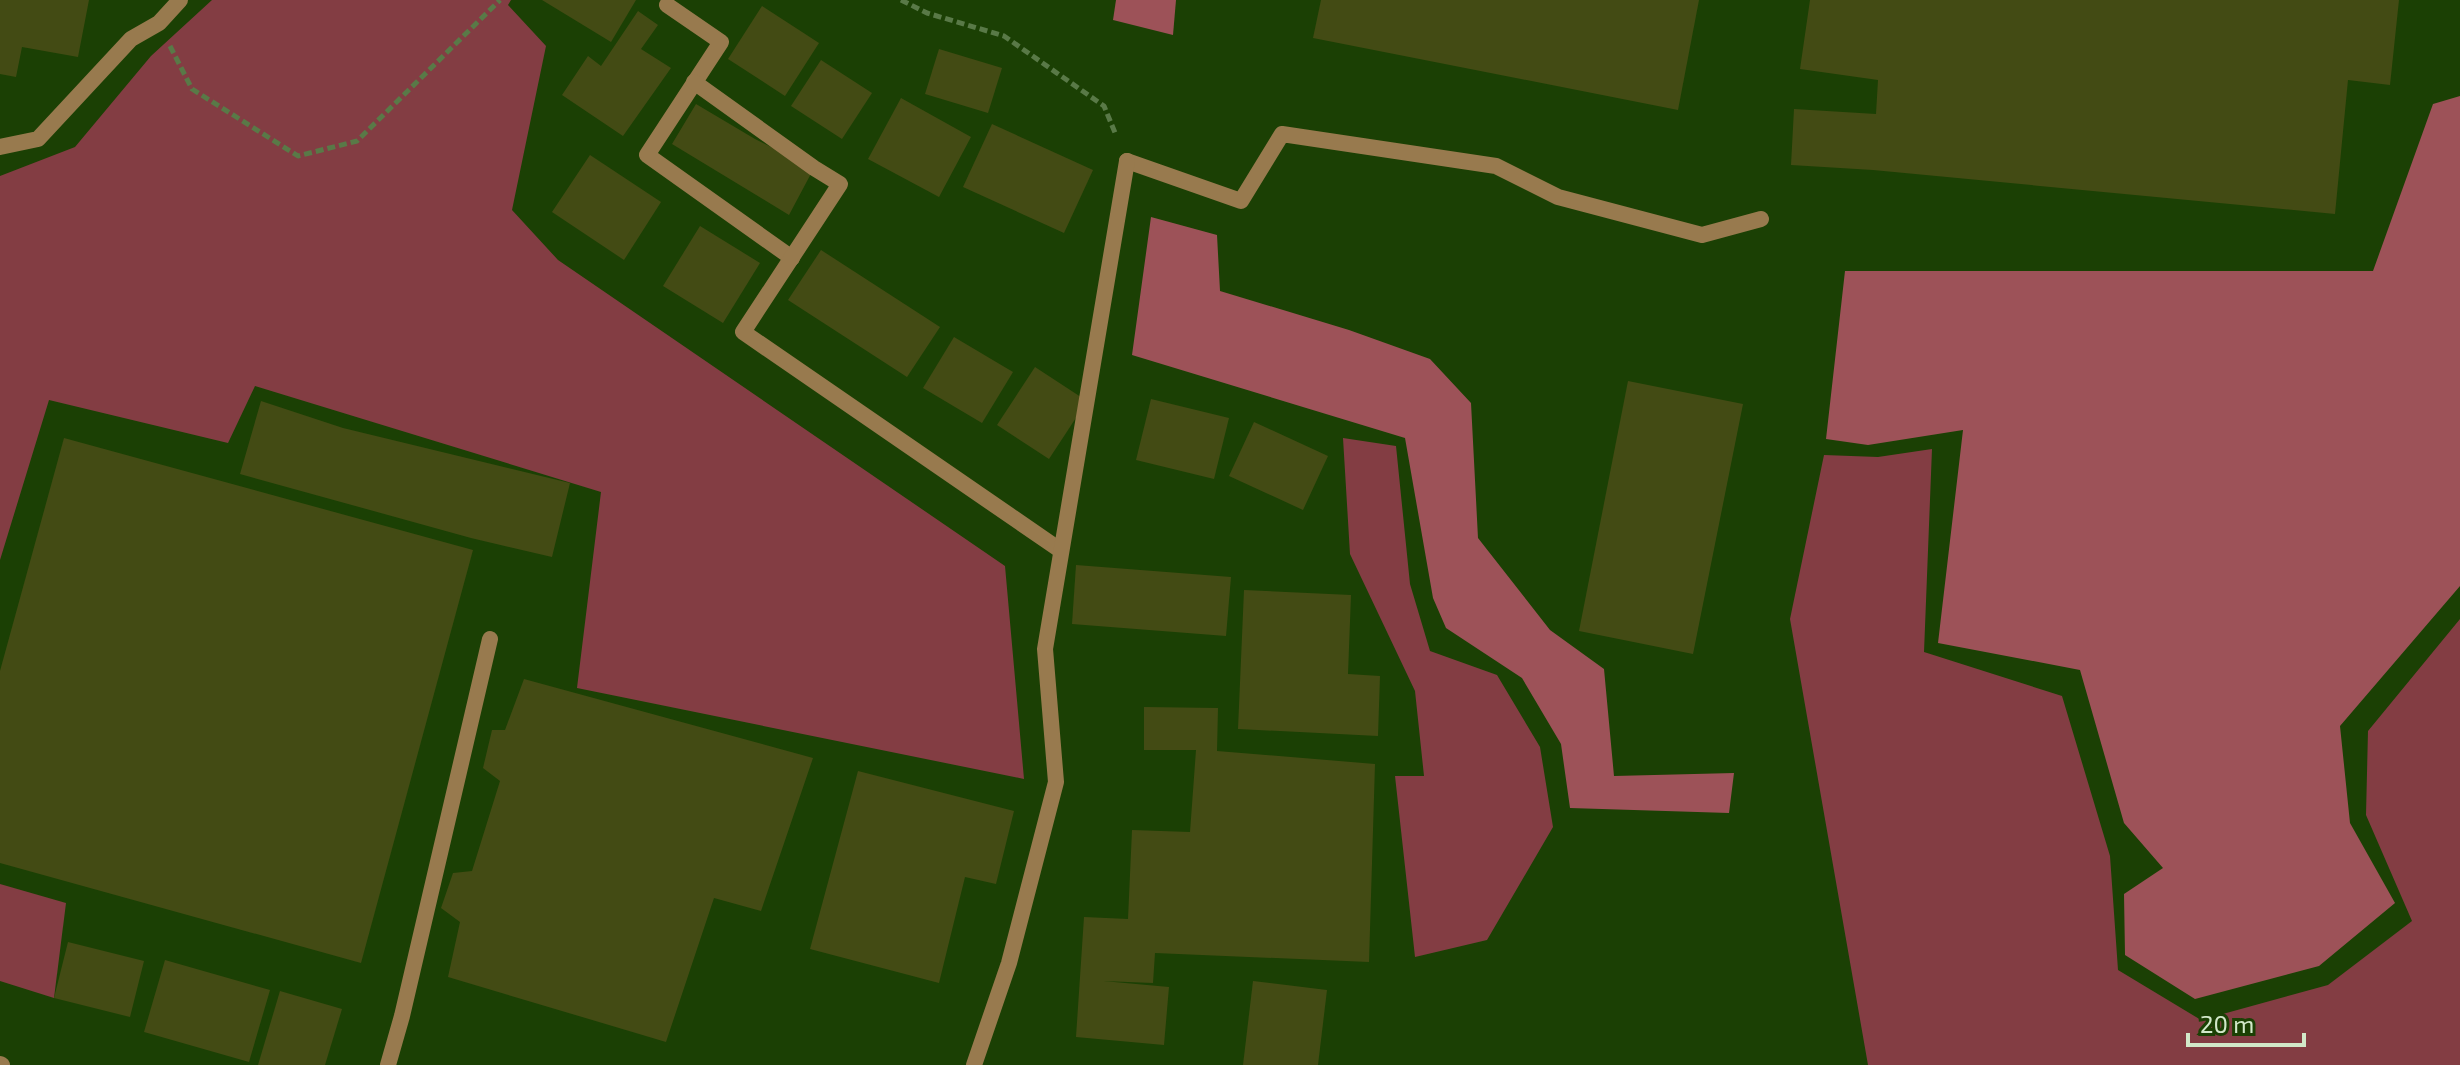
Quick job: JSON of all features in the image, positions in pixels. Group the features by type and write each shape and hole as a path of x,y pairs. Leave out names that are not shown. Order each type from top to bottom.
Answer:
{"street":[{"path":"0,147 38,139 131,39 159,23 180,0"},
{"path":"667,5 721,42 647,155 792,258"},
{"path":"694,82 840,184 743,332 1060,550"},
{"path":"974,1065 1009,963 1056,782 1045,649 1127,161 1241,201 1282,134 1496,166 1558,197 1702,235 1761,219"},
{"path":"388,1065 490,639"}],"path":[{"path":"159,23 192,89 298,156 357,141 500,0"},
{"path":"901,0 927,13 1004,36 1104,106 1127,161"}],"shaded area":[{"path":"212,0 511,0 508,5 546,46 512,210 558,260 1005,566 1024,779 577,688 601,492 255,386 228,443 49,400 0,560 0,176 75,147 151,56"},
{"path":"1116,0 1176,0 1173,35 1113,20"},
{"path":"2460,96 2460,586 2340,726 2350,823 2395,903 2319,966 2195,999 2125,955 2124,894 2163,868 2124,823 2080,670 1938,643 1963,430 1868,445 1826,439 1845,271 2373,271 2433,104"},
{"path":"1151,217 1217,235 1220,291 1349,330 1430,359 1471,403 1478,538 1550,630 1604,669 1614,776 1734,773 1729,813 1570,808 1561,744 1522,678 1446,628 1433,598 1405,438 1132,355"},
{"path":"1343,438 1396,446 1410,584 1430,651 1497,675 1540,747 1553,827 1487,940 1415,957 1395,776 1424,776 1415,691 1350,554"},
{"path":"1932,449 1924,652 2062,696 2110,856 2118,970 2201,1020 2328,985 2412,921 2366,815 2368,731 2460,619 2460,1065 1868,1065 1790,619 1824,455 1878,457"},
{"path":"0,884 66,903 54,998 0,981"}],"building":[{"path":"0,0 89,0 78,57 22,47 16,77 0,74"},
{"path":"542,0 636,0 611,42"},
{"path":"1321,0 1699,0 1678,110 1313,38"},
{"path":"1810,0 2399,0 2390,85 2348,80 2335,214 1791,165 1794,109 1876,114 1878,80 1800,69"},
{"path":"762,6 819,43 785,96 728,59"},
{"path":"638,11 658,25 641,49 671,68 623,136 562,95 588,56 601,66"},
{"path":"939,49 1002,68 988,113 925,94"},
{"path":"821,60 872,93 842,139 791,106"},
{"path":"901,98 971,137 939,197 868,159"},
{"path":"696,104 755,139 814,168 789,215 672,144"},
{"path":"992,124 1093,170 1064,233 963,187"},
{"path":"590,155 661,202 624,260 552,212"},
{"path":"700,226 760,263 723,323 663,286"},
{"path":"821,250 940,327 907,377 788,300"},
{"path":"954,337 1013,372 982,423 923,388"},
{"path":"1035,367 1087,401 1049,459 997,425"},
{"path":"1628,381 1743,404 1693,654 1579,631"},
{"path":"1151,399 1229,418 1214,479 1136,460"},
{"path":"261,401 343,428 570,483 552,557 471,538 240,474"},
{"path":"1254,422 1328,456 1303,510 1229,476"},
{"path":"64,438 473,550 361,963 0,863 0,671"},
{"path":"1076,565 1231,577 1226,636 1072,624"},
{"path":"1244,590 1351,595 1348,674 1380,676 1378,736 1238,729"},
{"path":"524,679 813,758 761,911 714,898 666,1042 448,977 460,922 441,908 453,873 472,871 500,781 483,768 492,730 505,730"},
{"path":"1144,707 1218,708 1217,751 1375,764 1369,962 1155,953 1153,983 1103,981 1169,987 1164,1045 1076,1037 1084,917 1128,919 1132,830 1190,832 1196,750 1144,750"},
{"path":"858,771 1014,811 996,884 965,877 939,983 810,949"},
{"path":"68,942 144,961 130,1017 54,998"},
{"path":"165,960 270,990 249,1062 144,1032"},
{"path":"1253,981 1327,990 1318,1065 1243,1065"},
{"path":"280,991 342,1009 325,1065 258,1065"}]}
